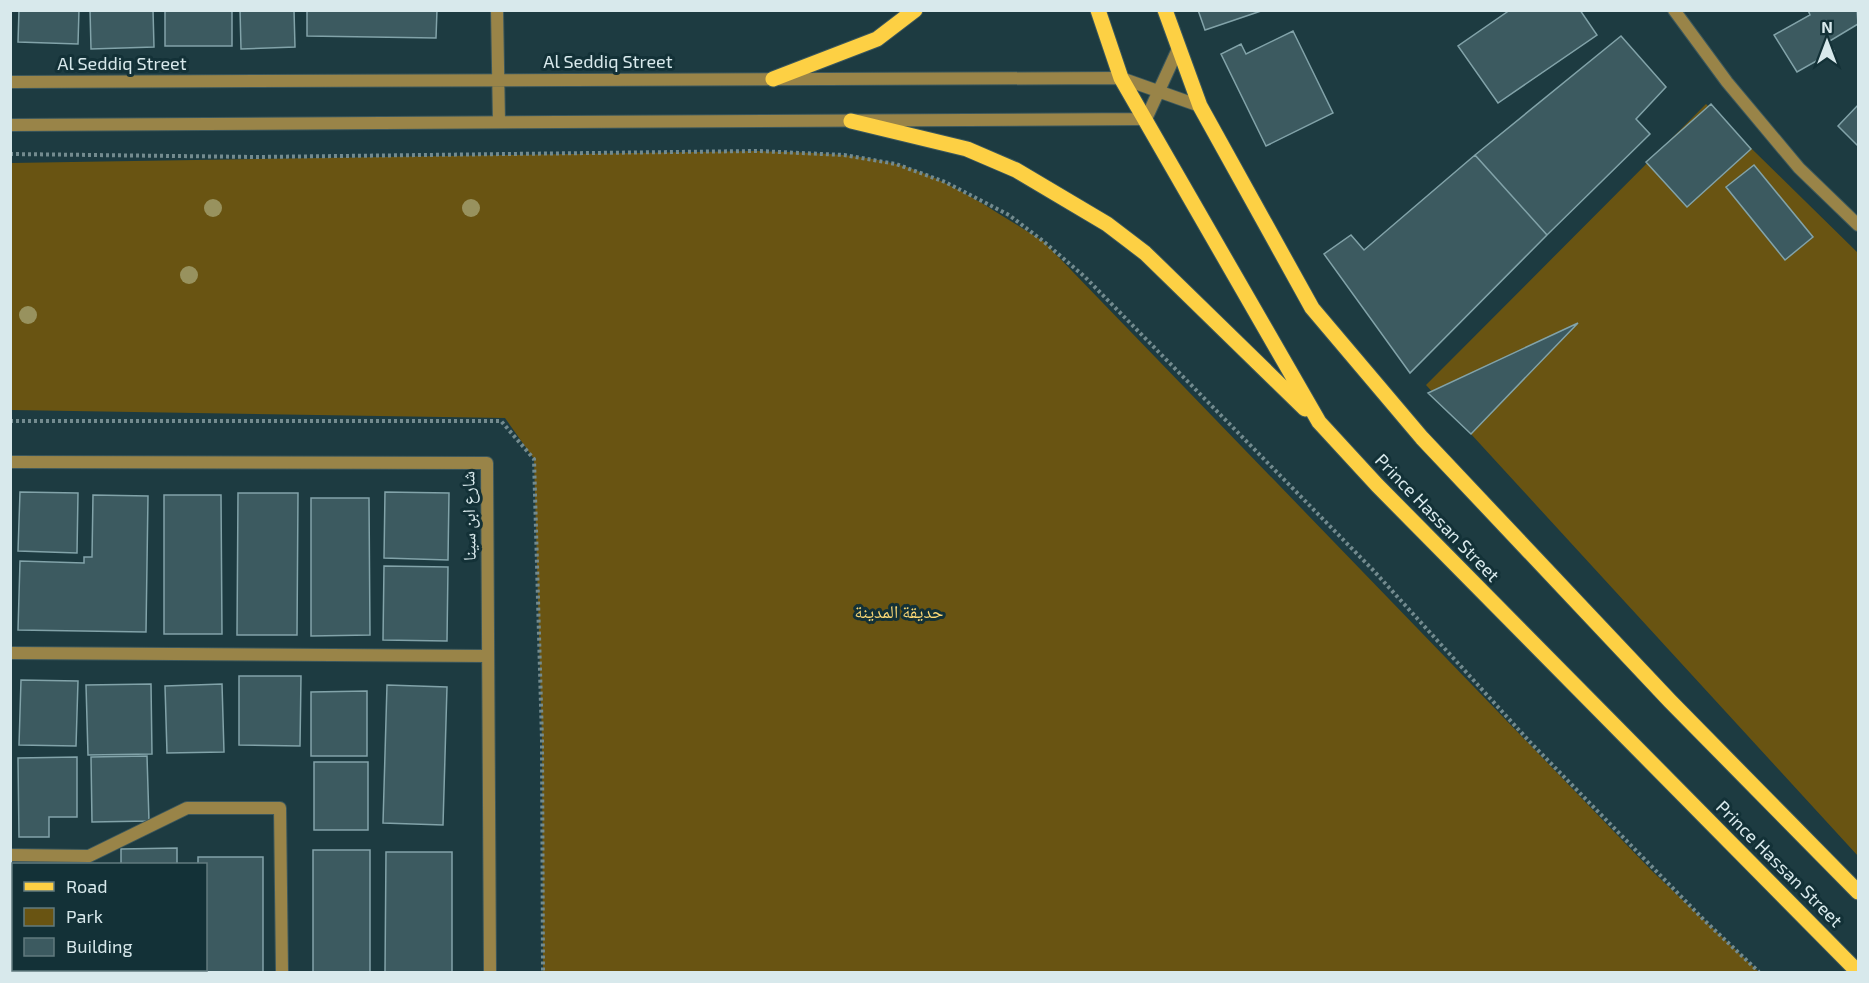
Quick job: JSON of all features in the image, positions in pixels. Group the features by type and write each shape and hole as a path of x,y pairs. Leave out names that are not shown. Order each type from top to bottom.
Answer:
{"main road":[{"path":"773,79 877,39 915,10"},
{"name":"Prince Hassan Street","path":"1098,10 1121,78 1319,422 1377,485 1858,972"},
{"name":"Prince Hassan Street","path":"1165,10 1200,106 1312,308 1430,447 1670,701 1858,892"},
{"path":"851,121 967,149 1016,170 1107,224 1145,253 1319,422"}],"street":[{"path":"497,10 499,122"},
{"path":"1674,10 1727,82 1799,168 1858,225"},
{"path":"10,125 1146,119 1178,49"},
{"name":"Al Seddiq Street","path":"10,82 1121,78 1200,106"},
{"name":"شارع ابن سينا","path":"10,462 488,463 490,972"},
{"path":"10,653 488,656"},
{"path":"10,855 89,860 187,808 280,808 282,972"}],"path":[{"path":"10,154 257,157 758,151 844,155 896,164 945,182 1009,215 1085,277 1373,570 1529,741 1704,920 1759,972"},
{"path":"10,421 501,421 534,459 542,740 543,972"}],"green space":[{"path":"1706,104 1858,253 1858,856 1426,385"},
{"name":"حديقة المدينة","path":"758,151 862,157 916,170 972,197 1043,241 1652,871 1759,972 543,972 542,740 534,459 505,418 11,410 11,163"}],"building":[{"path":"19,10 79,10 78,44 18,42"},
{"path":"90,10 153,10 154,47 91,49"},
{"path":"165,10 232,10 232,46 165,46"},
{"path":"240,10 294,10 295,47 241,49"},
{"path":"307,10 437,10 436,38 307,36"},
{"path":"1198,10 1264,10 1205,30"},
{"path":"1510,10 1580,10 1597,35 1498,103 1458,46"},
{"path":"1808,10 1857,10 1858,24 1828,42 1834,51 1797,72 1774,35 1810,15"},
{"path":"1293,31 1333,113 1266,146 1221,54 1241,44 1246,54"},
{"path":"1621,36 1666,87 1636,119 1650,134 1547,235 1475,155"},
{"path":"1711,104 1751,149 1687,207 1646,162"},
{"path":"1858,105 1858,146 1838,126"},
{"path":"1475,155 1547,235 1410,373 1324,254 1351,235 1364,250"},
{"path":"1754,165 1813,237 1785,260 1726,187"},
{"path":"1578,323 1471,434 1428,393"},
{"path":"20,492 78,493 77,553 18,551"},
{"path":"385,492 449,493 448,560 384,558"},
{"path":"238,493 298,493 297,635 237,635"},
{"path":"93,495 148,496 146,632 18,630 20,561 84,563 84,557 92,557"},
{"path":"164,495 221,495 222,634 164,634"},
{"path":"311,498 369,498 370,635 311,636"},
{"path":"384,566 448,567 447,641 383,640"},
{"path":"239,676 301,676 300,746 239,745"},
{"path":"21,680 78,681 76,746 19,745"},
{"path":"151,684 152,754 88,755 86,685"},
{"path":"222,684 224,752 167,753 165,686"},
{"path":"387,685 447,687 443,825 383,823"},
{"path":"367,691 367,756 311,756 311,692"},
{"path":"147,756 149,821 92,822 91,757"},
{"path":"77,757 77,817 49,817 49,837 19,837 18,758"},
{"path":"314,762 368,762 368,830 314,830"},
{"path":"177,848 177,863 121,863 121,849"},
{"path":"313,850 370,850 370,972 313,972"},
{"path":"386,852 452,852 452,972 385,972"},
{"path":"198,857 263,857 263,972 197,972 207,971 207,863 198,863"},
{"path":"122,971 178,971 178,972"}]}
